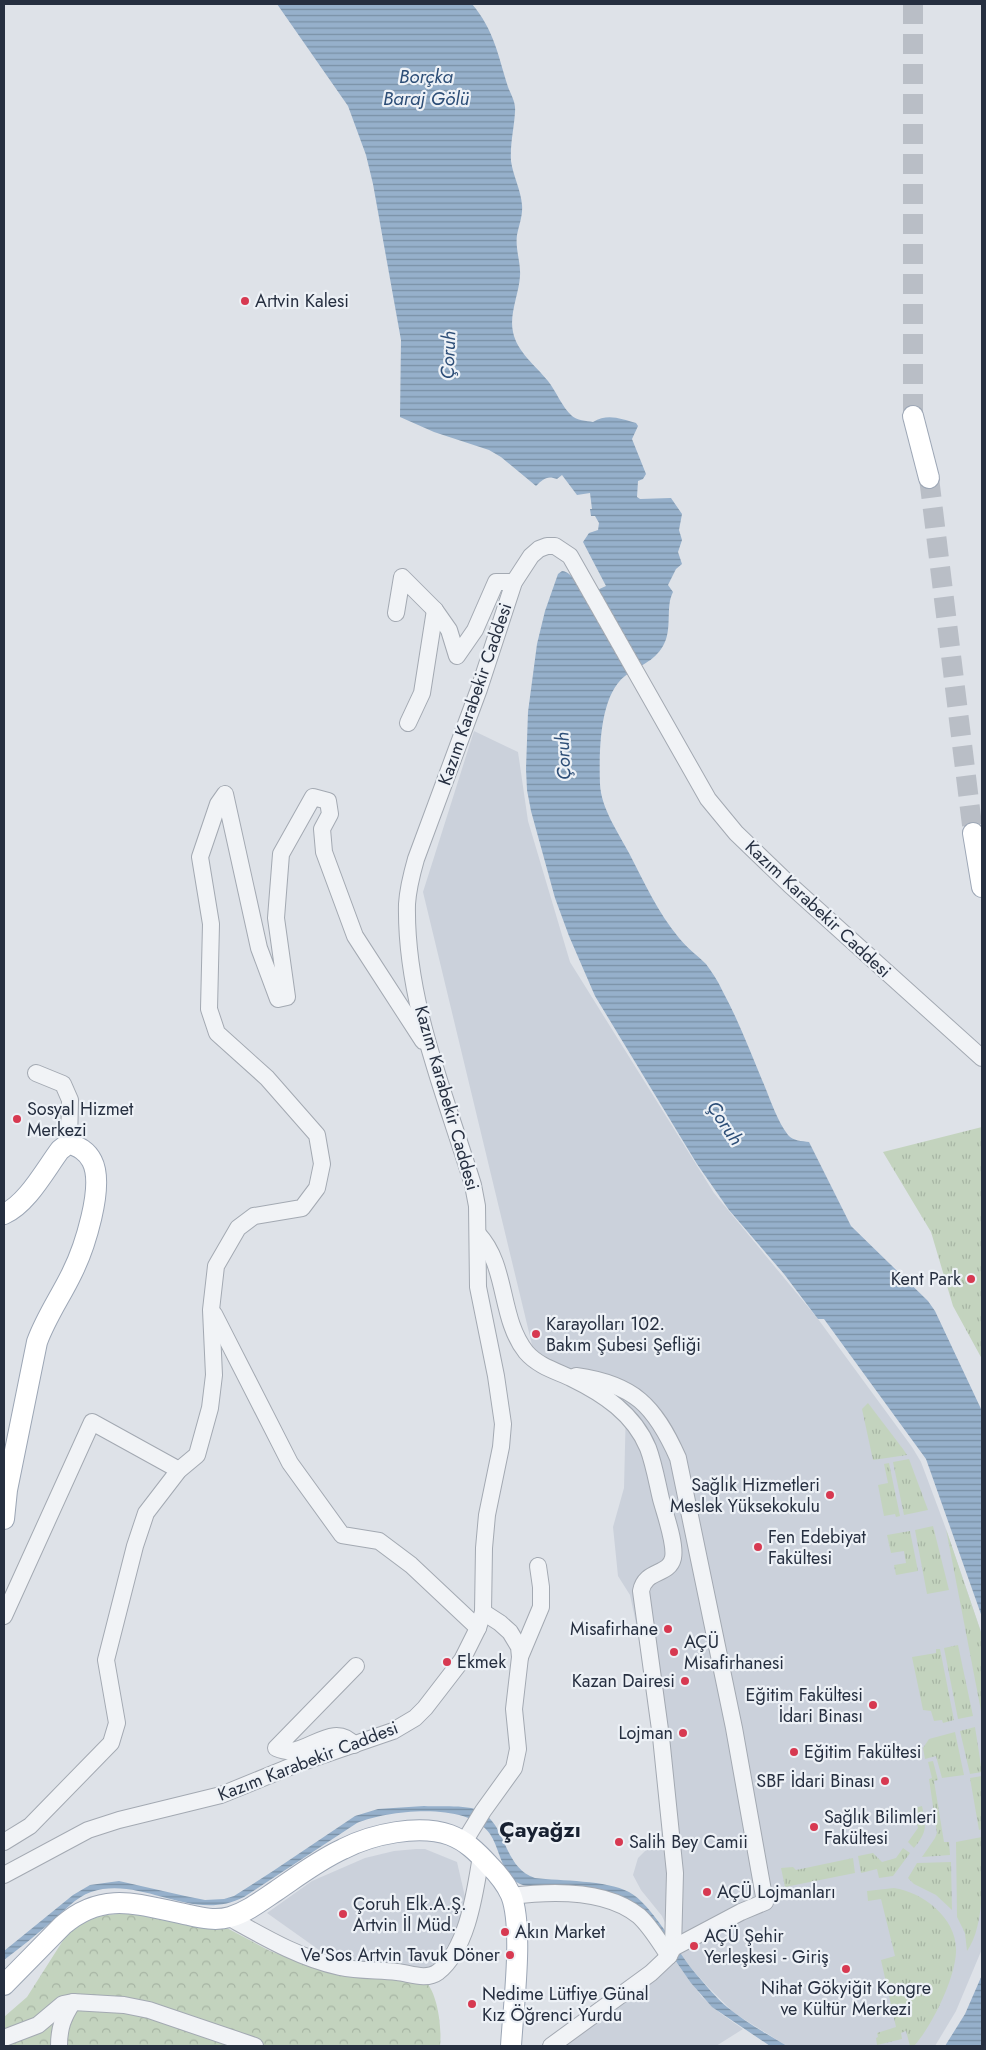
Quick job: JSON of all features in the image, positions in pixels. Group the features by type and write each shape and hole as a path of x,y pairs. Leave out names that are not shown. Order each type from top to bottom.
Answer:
{"main road":[{"path":"913,416 929,478"},
{"path":"973,833 982,887"},
{"path":"4,1214 21,1202 60,1150 69,1144 81,1147 93,1162 96,1177 95,1194 87,1236 72,1274 43,1325 37,1342 6,1495 4,1519"},
{"path":"4,1985 63,1924 73,1916 95,1906 119,1902 133,1903 202,1918 228,1918 250,1908 322,1860 344,1848 371,1838 400,1832 436,1832 464,1842 481,1856 494,1870 511,1896 516,1940 511,2046"}],"street":[{"name":"Kazım Karabekir Caddesi","path":"4,1875 88,1830 119,1820 221,1795 297,1764 393,1731 415,1718 437,1694 462,1660 480,1620 487,1515 502,1447 503,1424 496,1376 478,1287 477,1206 474,1185 431,1054 420,1014 413,975 408,921 409,884 416,859 479,689 514,582 531,556 539,549 555,546 570,556 708,799 721,816 790,885 982,1058"},
{"path":"396,613 402,577 435,610 450,630 458,656 475,630 496,582 514,582"},
{"path":"408,723 422,693 435,610"},
{"path":"4,1842 30,1826 111,1743 117,1723 106,1660 134,1546 146,1513 179,1470 197,1454 210,1408 214,1374 211,1310 216,1266 238,1228 254,1216 302,1208 317,1188 322,1164 317,1135 267,1078 216,1033 209,1009 211,924 200,857 218,804 225,794 259,948 278,999 287,998 276,918 281,854 313,797 328,801 330,814 322,829 324,852 355,936 431,1054"},
{"path":"36,1073 63,1084 70,1100 69,1144"},
{"path":"478,1234 492,1253 506,1306 520,1342 532,1358 613,1402 636,1428 648,1448 652,1461 673,1548 671,1563 665,1569 650,1575 644,1582 641,1591 661,1737 674,1873 671,1952"},
{"path":"211,1310 290,1463 342,1535 379,1541 480,1620 500,1623 510,1632 519,1647 520,1657 514,1709 518,1736 517,1758 508,1778 479,1817 464,1842"},
{"path":"551,2046 651,1973 671,1952 734,1915 765,1902 734,1728 678,1458 658,1422 644,1404 628,1390 600,1380 562,1374"},
{"path":"4,1616 92,1422 179,1470"},
{"path":"520,1657 540,1607 541,1587 538,1566"},
{"path":"354,1745 346,1737 335,1736 324,1738 294,1751 276,1748 356,1666"},
{"path":"228,1918 288,1949 322,1962 353,1969 391,1971 420,1976 433,1975 445,1965 463,1933 471,1911 481,1856"},
{"path":"511,1896 534,1893 567,1894 608,1900 619,1904 638,1916 671,1952"},
{"path":"60,2046 61,2024 73,2002"},
{"path":"4,2038 38,2025 63,2004 73,2002 124,2005 149,2010 255,2046"}],"shaded area":[{"path":"474,731 518,752 528,821 570,962 714,1193 818,1319 912,1447 921,1462 946,1529 982,1635 982,1949 956,2011 935,2046 787,2046 734,2013 680,1956 662,1916 641,1890 633,1875 638,1858 660,1836 666,1822 654,1728 639,1637 630,1595 618,1576 613,1527 624,1488 626,1406 533,1349 423,892"},
{"path":"425,1849 457,1862 466,1901 464,1913 451,1941 434,1965 424,1972 351,1963 329,1957 267,1913 312,1881 365,1858 394,1851"},
{"path":"676,1962 702,1997 720,2013 743,2029 716,2046 556,2046"}],"green space":[{"path":"982,1127 982,1359 953,1306 931,1232 883,1152"},
{"path":"868,1403 907,1455 873,1460 862,1409"},
{"path":"909,1459 928,1510 904,1515 893,1462"},
{"path":"889,1463 900,1516 896,1517 895,1514 884,1516 878,1485 888,1483 884,1464"},
{"path":"933,1526 949,1590 927,1594 915,1530"},
{"path":"946,1529 982,1635 982,1716"},
{"path":"910,1531 918,1571 896,1575 894,1565 906,1563 904,1551 891,1553 887,1535"},
{"path":"958,1645 973,1716 958,1719 944,1648"},
{"path":"936,1649 940,1649 954,1720 943,1723 942,1720 934,1721 931,1711 923,1710 912,1657 936,1653"},
{"path":"975,1727 982,1772 970,1774 960,1731"},
{"path":"955,1732 964,1775 942,1778 936,1756 925,1759 923,1748 929,1739"},
{"path":"933,1761 938,1780 934,1781 944,1842 949,1842 950,1855 922,1857 937,1833 929,1779 932,1778 928,1762"},
{"path":"982,1776 982,1829 979,1830 970,1778"},
{"path":"922,1806 925,1828 922,1837 914,1848 908,1842 918,1828 914,1808"},
{"path":"982,1837 982,1897 977,1927 967,1951 965,1933 957,1917 956,1842"},
{"path":"903,1848 910,1853 893,1876 879,1878 877,1869 861,1873 858,1856 873,1853 882,1862 896,1858"},
{"path":"853,1858 855,1873 785,1887 781,1868 793,1867 796,1870"},
{"path":"951,1862 952,1910 936,1895 914,1884 908,1878 917,1863"},
{"path":"894,1888 916,1895 937,1909 945,1918 955,1940 955,1963 947,1988 935,2015 914,2046 910,2046 906,2031 901,2033 902,2039 877,2045 876,2038 878,2037 877,2033 896,2027 881,1960 895,1956 881,1899 868,1901 867,1891"},
{"path":"128,1913 225,1927 270,1951 323,1971 344,1975 425,1981 436,2002 440,2021 440,2046 4,2046 4,2017 27,1997 69,1931 87,1920 106,1915"}],"water":[{"name":"Borçka Baraj Gölü","path":"277,4 472,4 486,23 515,108 511,161 522,209 517,235 520,276 512,318 515,339 518,346 548,381 565,408 574,417 593,422 609,417 636,423 638,426 632,439 646,474 643,479 638,481 637,497 640,499 671,498 682,514 679,530 682,540 678,552 682,564 676,569 668,585 673,592 669,604 666,639 655,656 625,676 616,685 605,711 600,757 600,784 603,802 664,918 682,942 706,964 719,983 784,1130 792,1138 809,1142 851,1226 928,1301 935,1311 982,1411 982,1617 926,1459 824,1319 818,1319 784,1274 729,1210 697,1164 595,996 555,898 531,811 526,769 528,712 537,644 545,611 558,574 562,571 569,574 584,596 606,586 583,542 589,533 598,530 599,523 595,516 591,516 590,493 577,495 562,475 557,479 545,478 536,486 501,457 489,450 434,432 400,417 401,340 366,155 348,106"},
{"path":"424,1806 469,1808 486,1815 494,1823 516,1864 524,1872 535,1878 596,1883 629,1892 638,1898 655,1917 689,1965 718,1999 741,2018 787,2046 770,2046 712,2007 691,1983 640,1910 580,1895 518,1883 512,1879 504,1867 490,1834 479,1824 464,1817 446,1813 427,1811 407,1812 371,1818 357,1823 244,1897 225,1904 205,1905 186,1903 129,1889 110,1888 91,1892 75,1901 4,1960 4,1951 73,1895 90,1885 119,1881 205,1900 224,1899 234,1896 355,1816 378,1809"},
{"path":"982,1975 982,2046 945,2046 965,2014"}],"tunnel":[{"path":"913,4 913,416"},
{"path":"929,478 973,833"}],"place":[{"name":"Artvin Kalesi","path":"245,301"},
{"name":"Sosyal Hizmet Merkezi","path":"17,1119"},
{"name":"Kent Park","path":"971,1279"},
{"name":"Karayolları 102. Bakım Şubesi Şefliği","path":"536,1334"},
{"name":"Sağlık Hizmetleri Meslek Yüksekokulu","path":"830,1495"},
{"name":"Fen Edebiyat Fakültesi","path":"758,1547"},
{"name":"Misafirhane","path":"668,1629"},
{"name":"AÇÜ Misafirhanesi","path":"674,1652"},
{"name":"Ekmek","path":"447,1662"},
{"name":"Kazan Dairesi","path":"685,1681"},
{"name":"Eğitim Fakültesi İdari Binası","path":"873,1705"},
{"name":"Lojman","path":"683,1733"},
{"name":"Eğitim Fakültesi","path":"794,1752"},
{"name":"SBF İdari Binası","path":"885,1781"},
{"name":"Sağlık Bilimleri Fakültesi","path":"814,1827"},
{"name":"Salih Bey Camii","path":"619,1842"},
{"name":"AÇÜ Lojmanları","path":"707,1892"},
{"name":"Çoruh Elk.A.Ş. Artvin İl Müd.","path":"343,1914"},
{"name":"Akın Market","path":"505,1932"},
{"name":"AÇÜ Şehir Yerleşkesi - Giriş","path":"694,1946"},
{"name":"Ve'Sos Artvin Tavuk Döner","path":"510,1955"},
{"name":"Nihat Gökyiğit Kongre ve Kültür Merkezi","path":"846,1969"},
{"name":"Nedime Lütfiye Günal Kız Öğrenci Yurdu","path":"472,2004"}],"district":[{"name":"Çayağzı","path":"540,1829"}],"water label":[{"name":"Çoruh","path":"448,355"},
{"name":"Çoruh","path":"563,756"},
{"name":"Çoruh","path":"725,1123"}]}
